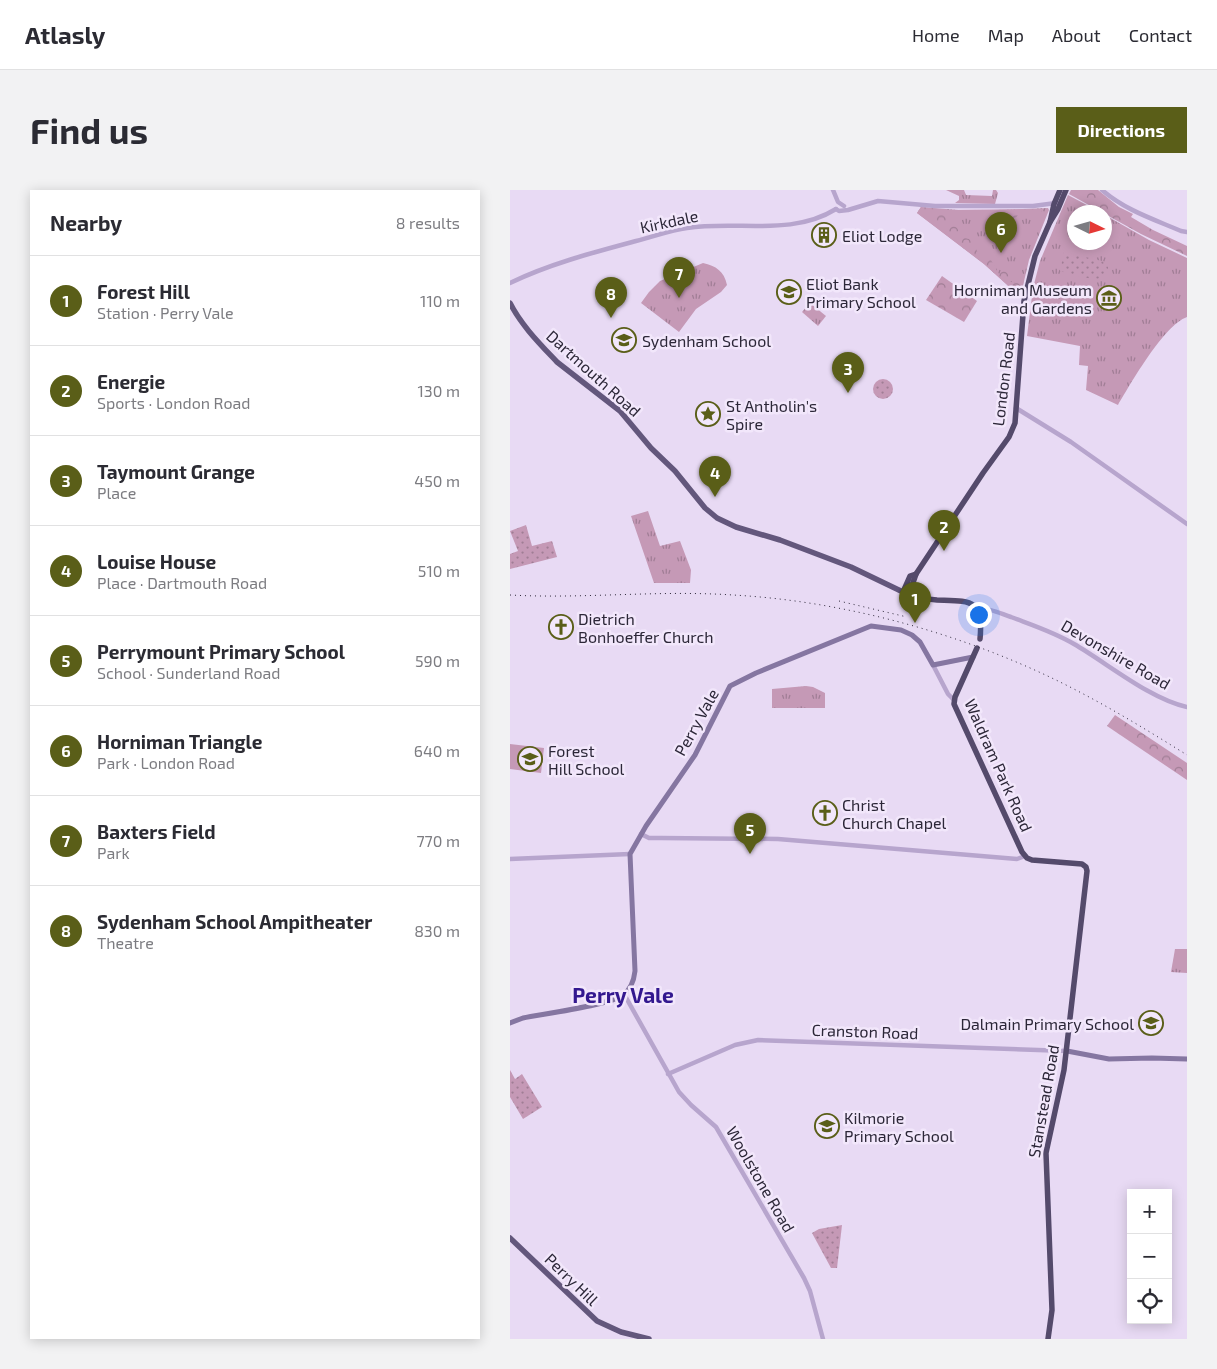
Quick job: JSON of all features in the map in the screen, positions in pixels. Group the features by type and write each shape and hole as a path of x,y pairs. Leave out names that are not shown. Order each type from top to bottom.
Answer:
{"highway":[{"name":"London Road","path":"1050,222 1054,204 1066,190"},
{"name":"London Road","path":"907,590 910,576 916,574 983,472 1009,437 1015,423 1027,286 1035,256 1058,209 1062,193"},
{"name":"Devonshire Road","path":"907,590 918,596 930,599 968,601 978,610"},
{"path":"978,610 981,624 980,639"},
{"name":"Waldram Park Road","path":"977,648 954,700 996,798 1025,856"},
{"name":"Stanstead Road","path":"1025,856 1035,860 1080,863 1086,867 1067,1050 1046,1158 1052,1310 1048,1339"}],"main road":[{"name":"Dartmouth Road","path":"510,303 528,330 557,362 620,411 651,448 675,471 705,508 714,516 736,527 780,540 852,568 894,587 907,590"},
{"name":"Perry Vale","path":"630,854 641,834 695,755 730,686 871,626 901,630 912,636 920,642 933,665"},
{"path":"933,665 973,657"},
{"path":"510,1023 523,1018 614,1000 624,994 632,982 635,971 630,854"},
{"path":"1067,1050 1109,1060 1187,1059"},
{"name":"Perry Hill","path":"510,1238 597,1320 621,1332 649,1339"}],"street":[{"path":"833,190 843,208"},
{"path":"1102,190 1120,204 1135,212 1180,231 1187,232"},
{"path":"839,203 836,205 836,210 839,211 843,208 853,209 854,207 878,201 948,206 1033,206 1054,204"},
{"name":"Kirkdale","path":"510,282 534,272 605,249 686,228 796,224 818,220 836,210"},
{"path":"1016,408 1071,442 1187,524"},
{"name":"Devonshire Road","path":"978,610 987,609 1037,626 1062,638 1148,691 1178,705 1187,706"},
{"name":"Perry Vale","path":"933,665 948,694 954,700"},
{"path":"641,834 649,838 774,839 1017,858 1025,856"},
{"path":"510,860 630,854"},
{"name":"Woolstone Road","path":"624,994 679,1092 691,1106 716,1127 804,1278 810,1292 823,1339"},
{"name":"Cranston Road","path":"668,1074 735,1046 758,1040 1067,1050"}],"green space":[{"path":"946,190 964,190 966,195 992,196 993,190 996,190 998,193 995,204 955,203 959,200 959,196"},
{"path":"1071,190 1098,190 1119,207 1133,214 1131,217 1187,246 1187,256 1112,218 1112,205 1089,205 1069,194"},
{"name":"Horniman Museum and Gardens","path":"1068,195 1087,205 1067,205 1067,250 1112,250 1112,219 1149,240 1187,258 1187,317 1178,322 1158,343 1118,405 1086,390 1088,366 1079,365 1080,346 1027,336 1033,288 1040,261"},
{"path":"921,207 971,211 1048,208 1049,210 1029,260 1021,294 1015,292 984,264 917,213"},
{"path":"921,207 947,210 1043,209 1041,212 1018,215 1010,226 1007,227 1004,224 1004,218 1000,216 959,214 958,217 961,228 956,233 973,240 977,251 981,256 986,255 992,261 999,274 1004,270 1009,273 1009,281 1014,283 1016,278 1021,276 1024,280 1021,294 1015,292 984,264 917,213"},
{"path":"1064,252 1102,261 1108,267 1108,275 1098,279 1060,271"},
{"path":"703,263 719,270 724,276 727,285 721,292 696,309 679,332 641,303 660,281"},
{"path":"942,276 977,301 964,322 926,300"},
{"path":"810,303 826,316 818,326 802,312"},
{"path":"883,379 890,382 893,389 890,396 883,399 876,396 873,389 876,382"},
{"path":"648,511 660,546 680,541 691,570 690,583 654,583 631,516"},
{"path":"526,525 532,546 552,541 557,557 510,569 510,554 518,551 510,531"},
{"path":"806,686 825,693 825,708 772,708 772,689"},
{"path":"1115,715 1187,763 1187,780 1107,726"},
{"path":"510,744 544,748 541,773 510,769"},
{"path":"1175,949 1187,949 1187,973 1171,972"},
{"path":"510,1070 515,1079 522,1074 542,1107 523,1119 510,1097"},
{"path":"842,1225 837,1268 831,1268 812,1233 819,1229"}],"railway":[{"path":"510,595 566,596 677,593 733,595 774,598 857,612 939,634 979,647 1018,663 1089,697 1187,755"},
{"path":"839,601 907,617"}],"place":[{"name":"Eliot Lodge","path":"824,235"},
{"name":"Horniman Triangle","path":"1001,253"},
{"name":"Eliot Bank Primary School","path":"789,292"},
{"name":"Baxters Field","path":"679,298"},
{"name":"Horniman Museum and Gardens","path":"1109,298"},
{"name":"Sydenham School Ampitheater","path":"611,318"},
{"name":"Sydenham School","path":"624,340"},
{"name":"Taymount Grange","path":"848,393"},
{"name":"St Antholin's Spire","path":"708,414"},
{"name":"Louise House","path":"715,497"},
{"name":"Energie","path":"944,551"},
{"name":"Forest Hill","path":"915,623"},
{"name":"Dietrich Bonhoeffer Church","path":"561,627"},
{"name":"Forest Hill School","path":"530,759"},
{"name":"Christ Church Chapel","path":"825,813"},
{"name":"Perrymount Primary School","path":"750,854"},
{"name":"Dalmain Primary School","path":"1151,1023"},
{"name":"Kilmorie Primary School","path":"827,1126"}],"district":[{"name":"Perry Vale","path":"623,994"}]}
